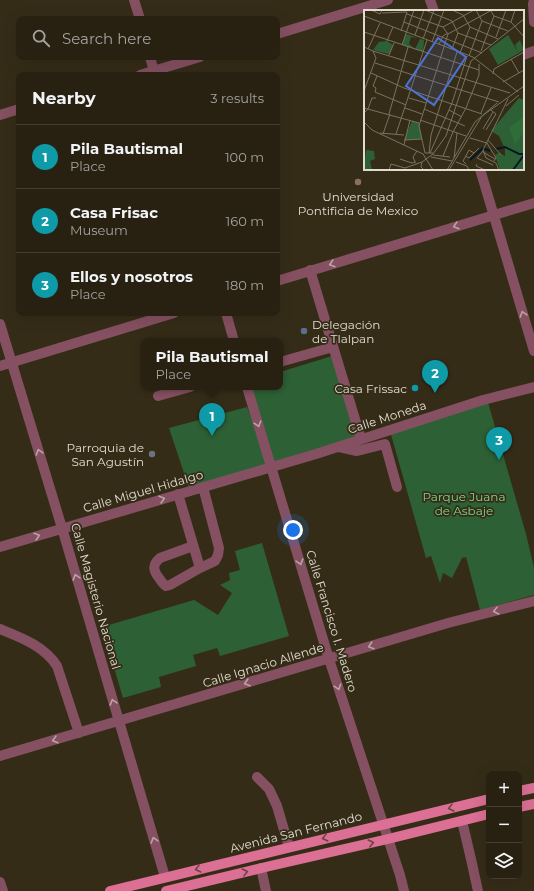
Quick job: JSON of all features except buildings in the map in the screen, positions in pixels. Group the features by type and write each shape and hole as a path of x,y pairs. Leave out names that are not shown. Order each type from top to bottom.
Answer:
{"main road":[{"path":"522,790 534,788"},
{"name":"Avenida San Fernando","path":"116,890 486,799"},
{"path":"522,806 534,804"},
{"path":"166,891 486,815"}],"street":[{"path":"134,0 139,16"},
{"path":"280,33 388,0"},
{"path":"430,0 434,10"},
{"path":"534,0 534,22"},
{"path":"524,56 534,51"},
{"path":"151,60 155,72"},
{"path":"158,72 192,60"},
{"path":"0,114 16,110"},
{"path":"480,170 534,351"},
{"path":"280,280 534,203"},
{"path":"310,270 361,439"},
{"path":"0,366 164,316"},
{"path":"227,316 233,338"},
{"name":"Calle Magisterio Nacional","path":"0,324 165,877"},
{"path":"283,361 333,347"},
{"name":"Calle Moneda","path":"271,467 316,454 482,400 534,387"},
{"path":"158,396 179,390"},
{"name":"Calle Francisco I. Madero","path":"248,390 329,659 404,891"},
{"path":"337,446 357,451 384,444 397,487"},
{"name":"Calle Miguel Hidalgo","path":"0,547 271,467"},
{"path":"193,546 160,558 155,562 155,573 163,584 166,586 170,585 215,561 218,555 219,548 203,487"},
{"path":"178,494 200,568"},
{"name":"Calle Ignacio Allende","path":"0,756 448,623 534,601"},
{"path":"0,629 39,647 51,658 57,666 79,733"},
{"path":"256,777 269,789 272,795 277,806 289,847"},
{"path":"462,821 478,891"},
{"path":"260,868 266,891"},
{"path":"0,882 3,891"}],"green space":[{"path":"332,356 360,439 272,465 253,390 283,390 283,371"},
{"name":"Parque Juana de Asbaje","path":"487,399 526,534 534,568 534,595 480,610 466,557 462,558 452,578 443,573 440,583 431,556 426,558 390,431"},
{"path":"247,407 270,465 189,488 169,428"},
{"path":"262,543 289,636 220,656 217,648 193,655 196,666 159,677 161,687 123,698 102,627 194,600 218,615 232,593 220,585 230,580 229,573 240,570 235,551"}],"place":[{"name":"Universidad Pontificia de Mexico","path":"358,182"},
{"name":"Delegación de Tlalpan","path":"304,331"},
{"name":"Casa Frissac","path":"415,388"},
{"name":"Casa Frisac","path":"435,393"},
{"name":"Pila Bautismal","path":"212,436"},
{"name":"Parroquia de San Agustín","path":"152,454"},
{"name":"Ellos y nosotros","path":"499,460"}]}
